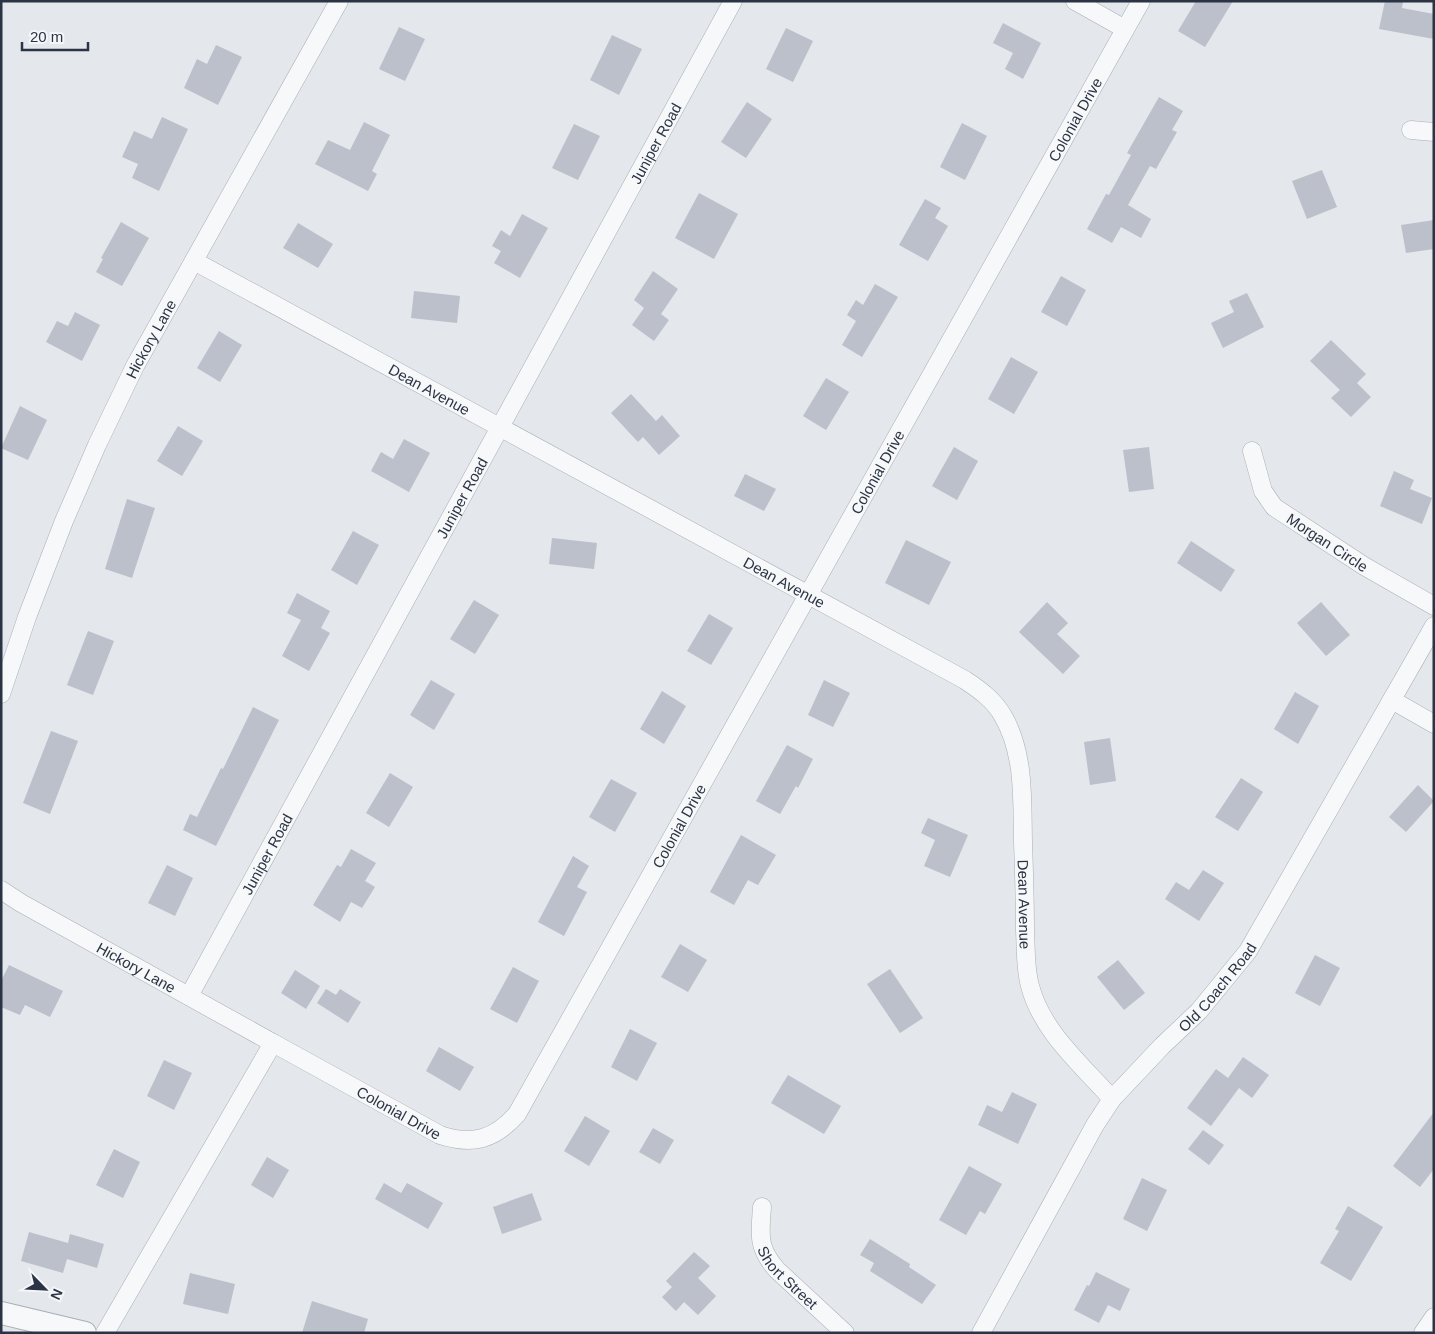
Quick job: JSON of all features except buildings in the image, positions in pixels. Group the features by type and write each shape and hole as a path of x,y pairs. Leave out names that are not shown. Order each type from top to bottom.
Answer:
{"street":[{"name":"Hickory Lane","path":"1,694 33,600 64,521 97,445 135,366 339,1"},
{"name":"Juniper Road","path":"189,996 733,1"},
{"path":"1075,1 1125,29"},
{"name":"Colonial Drive","path":"273,1043 440,1135 453,1139 482,1139 494,1134 507,1125 526,1101 1141,1"},
{"path":"1412,130 1434,132"},
{"name":"Dean Avenue","path":"194,261 965,680 987,695 1003,715 1013,739 1019,763 1022,790 1025,940 1030,986 1044,1020 1112,1099"},
{"name":"Morgan Circle","path":"1252,451 1263,491 1274,507 1364,566 1434,606"},
{"name":"Old Coach Road","path":"981,1333 1095,1125 1112,1099 1162,1046 1199,1011 1248,951 1434,626"},
{"path":"1392,700 1434,724"},
{"name":"Hickory Lane","path":"1,890 21,903 273,1043"},
{"path":"105,1333 273,1043"},
{"name":"Short Street","path":"762,1207 760,1239 767,1259 776,1270 845,1333"},
{"path":"1,1313 85,1333"},
{"path":"1423,1333 1434,1317"}]}
